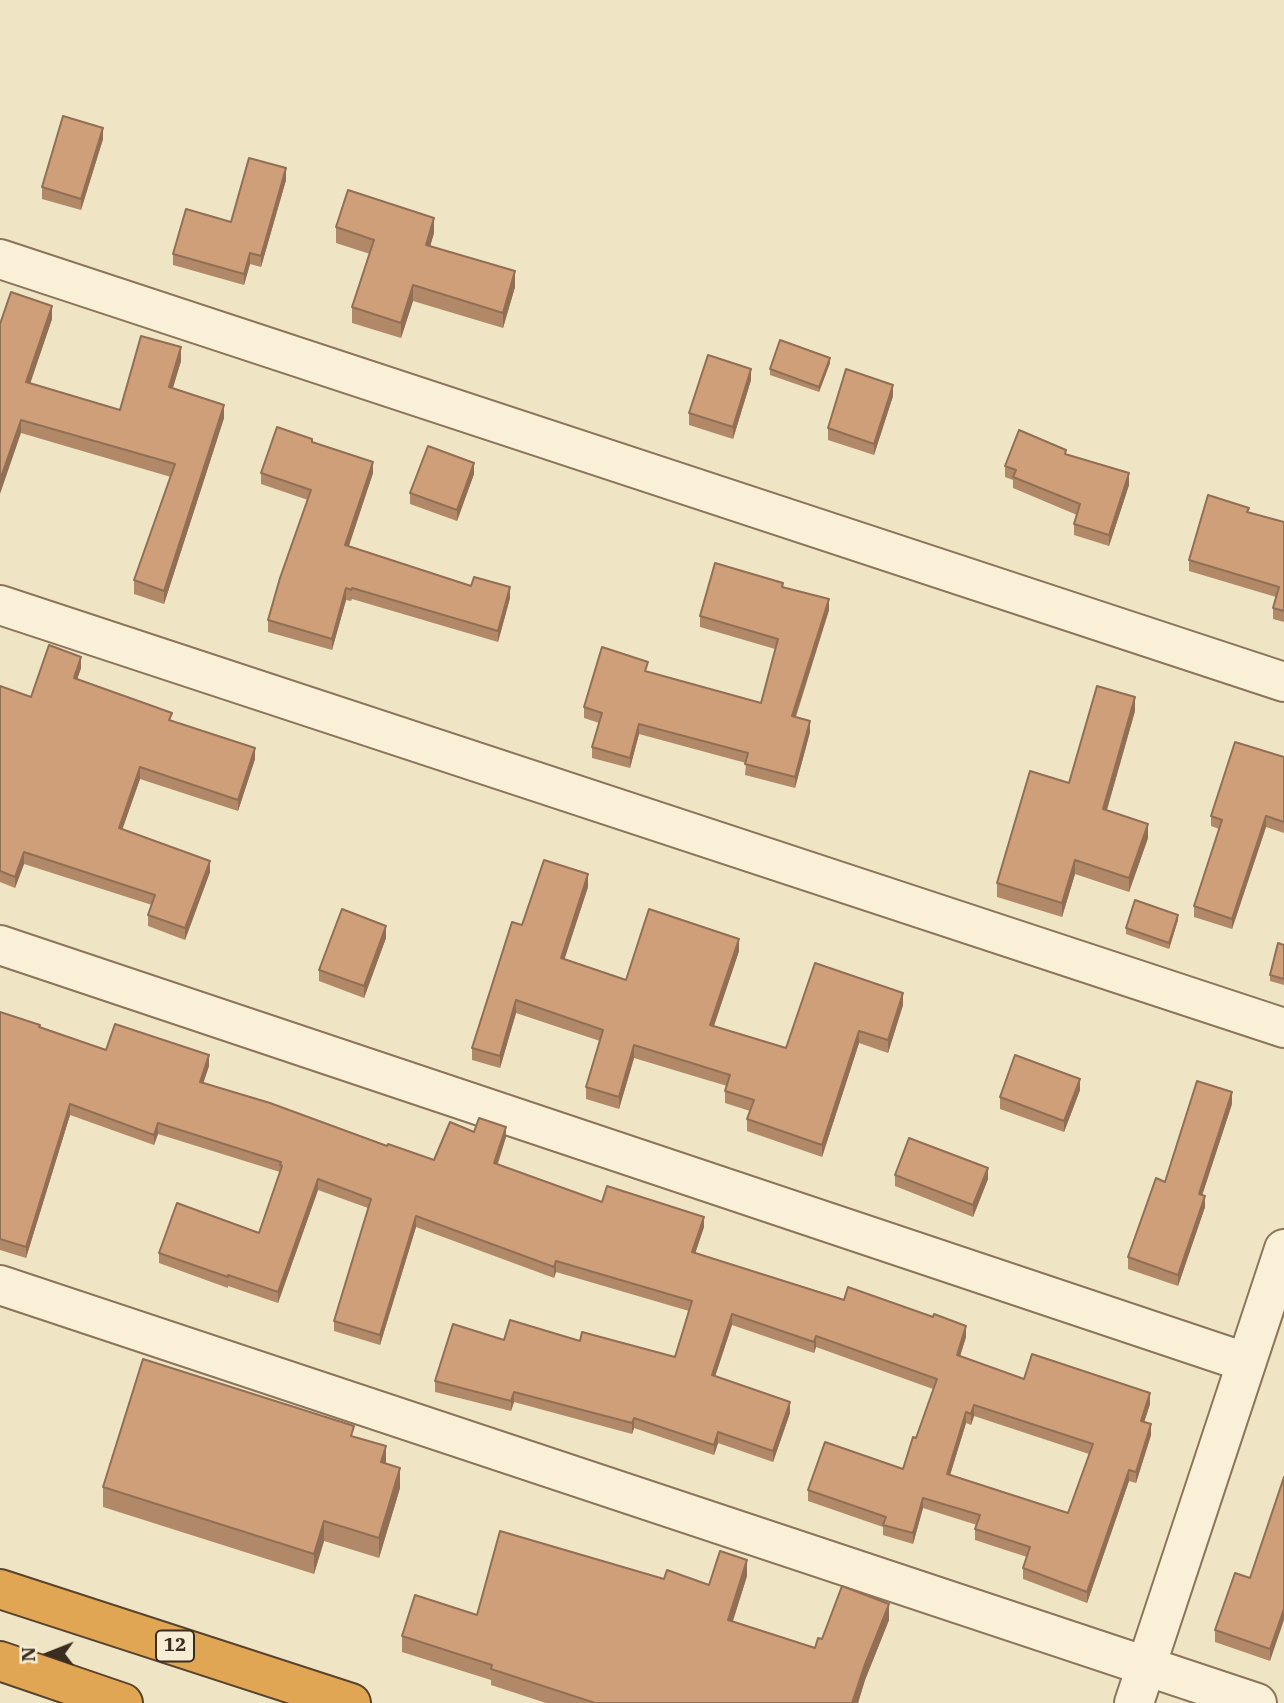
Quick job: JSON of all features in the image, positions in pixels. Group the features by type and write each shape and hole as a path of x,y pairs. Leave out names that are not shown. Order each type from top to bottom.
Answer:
{"highway":[{"name":"12","path":"0,1588 351,1703"},
{"path":"0,1661 123,1703"}],"street":[{"path":"0,259 1284,682"},
{"path":"0,605 1284,1028"},
{"path":"0,945 1245,1362"},
{"path":"1134,1703 1284,1249"},
{"path":"0,1284 1257,1703"}],"building":[{"path":"63,116 103,128 81,199 42,187"},
{"path":"249,158 286,168 261,256 250,253 244,274 173,254 186,209 231,222"},
{"path":"348,190 434,218 426,245 515,271 503,313 413,285 401,323 352,307 374,240 336,227"},
{"path":"11,292 52,306 26,382 120,410 141,336 181,347 169,387 224,405 164,591 134,580 175,464 21,420 0,480 0,324"},
{"path":"780,340 830,358 819,387 770,369"},
{"path":"708,355 751,369 733,427 689,413"},
{"path":"846,369 893,385 874,444 828,428"},
{"path":"277,427 312,439 312,442 373,462 345,545 471,586 474,577 510,587 498,631 352,588 346,588 332,639 268,620 311,490 261,473"},
{"path":"1019,430 1066,450 1065,454 1129,473 1109,535 1074,524 1080,504 1013,477 1016,470 1005,466"},
{"path":"428,446 474,463 457,510 410,493"},
{"path":"1208,495 1249,508 1247,512 1284,522 1284,611 1273,608 1279,587 1189,560"},
{"path":"715,563 783,583 782,587 829,599 792,716 810,721 795,777 745,764 748,753 639,724 630,758 592,747 602,713 584,707 602,647 648,662 645,671 761,703 778,639 700,616"},
{"path":"49,645 81,657 74,678 172,713 169,720 255,748 238,800 140,767 119,828 210,861 185,928 148,915 155,895 24,852 15,877 0,871 0,686 31,697"},
{"path":"1097,686 1135,697 1103,809 1148,824 1129,878 1075,860 1062,903 997,883 1030,771 1069,783"},
{"path":"1235,742 1284,757 1284,822 1266,816 1232,919 1194,906 1222,820 1211,816"},
{"path":"544,860 588,874 561,958 626,980 649,909 739,939 710,1025 786,1048 815,963 903,993 888,1040 859,1031 822,1145 747,1119 754,1100 725,1091 730,1075 634,1045 619,1097 586,1087 603,1030 516,1000 500,1056 472,1048 512,922 522,925"},
{"path":"1135,900 1178,915 1169,943 1126,928"},
{"path":"342,909 386,926 364,986 319,970"},
{"path":"1278,943 1284,945 1284,979 1270,975"},
{"path":"0,1012 106,1050 115,1024 209,1055 200,1082 270,1103 387,1146 388,1144 434,1160 450,1122 474,1132 479,1118 506,1127 494,1163 602,1202 607,1186 704,1217 692,1252 844,1300 848,1287 966,1326 957,1355 1024,1379 1032,1354 1150,1393 1141,1421 1151,1424 1136,1472 1129,1470 1087,1592 1023,1568 1030,1547 975,1529 980,1515 923,1498 913,1533 883,1525 886,1517 808,1490 825,1442 903,1469 937,1379 816,1336 814,1342 732,1314 712,1375 790,1402 773,1451 718,1432 714,1445 634,1418 632,1423 514,1392 511,1401 435,1381 453,1324 504,1340 510,1320 580,1341 582,1332 675,1357 692,1301 556,1261 554,1267 416,1216 380,1335 334,1321 371,1199 318,1179 278,1292 159,1253 177,1203 259,1233 282,1166 281,1162 158,1123 154,1135 70,1104 26,1247 0,1239","holes":["974,1405 1093,1444 1068,1513 947,1474 966,1412 971,1414"]},
{"path":"1015,1055 1080,1079 1064,1121 1000,1097"},
{"path":"1197,1081 1232,1092 1199,1194 1205,1196 1178,1275 1128,1257 1156,1178 1165,1182"},
{"path":"909,1138 988,1168 973,1205 895,1175"},
{"path":"143,1359 354,1426 351,1436 386,1446 381,1462 400,1468 379,1538 324,1521 314,1554 103,1487"},
{"path":"1284,1477 1284,1609 1270,1649 1215,1630 1235,1573 1250,1578"},
{"path":"500,1531 664,1579 667,1570 709,1585 720,1551 747,1560 728,1620 815,1648 818,1638 822,1639 842,1586 889,1604 852,1703 595,1703 491,1669 492,1665 402,1636 415,1595 477,1615"}]}
